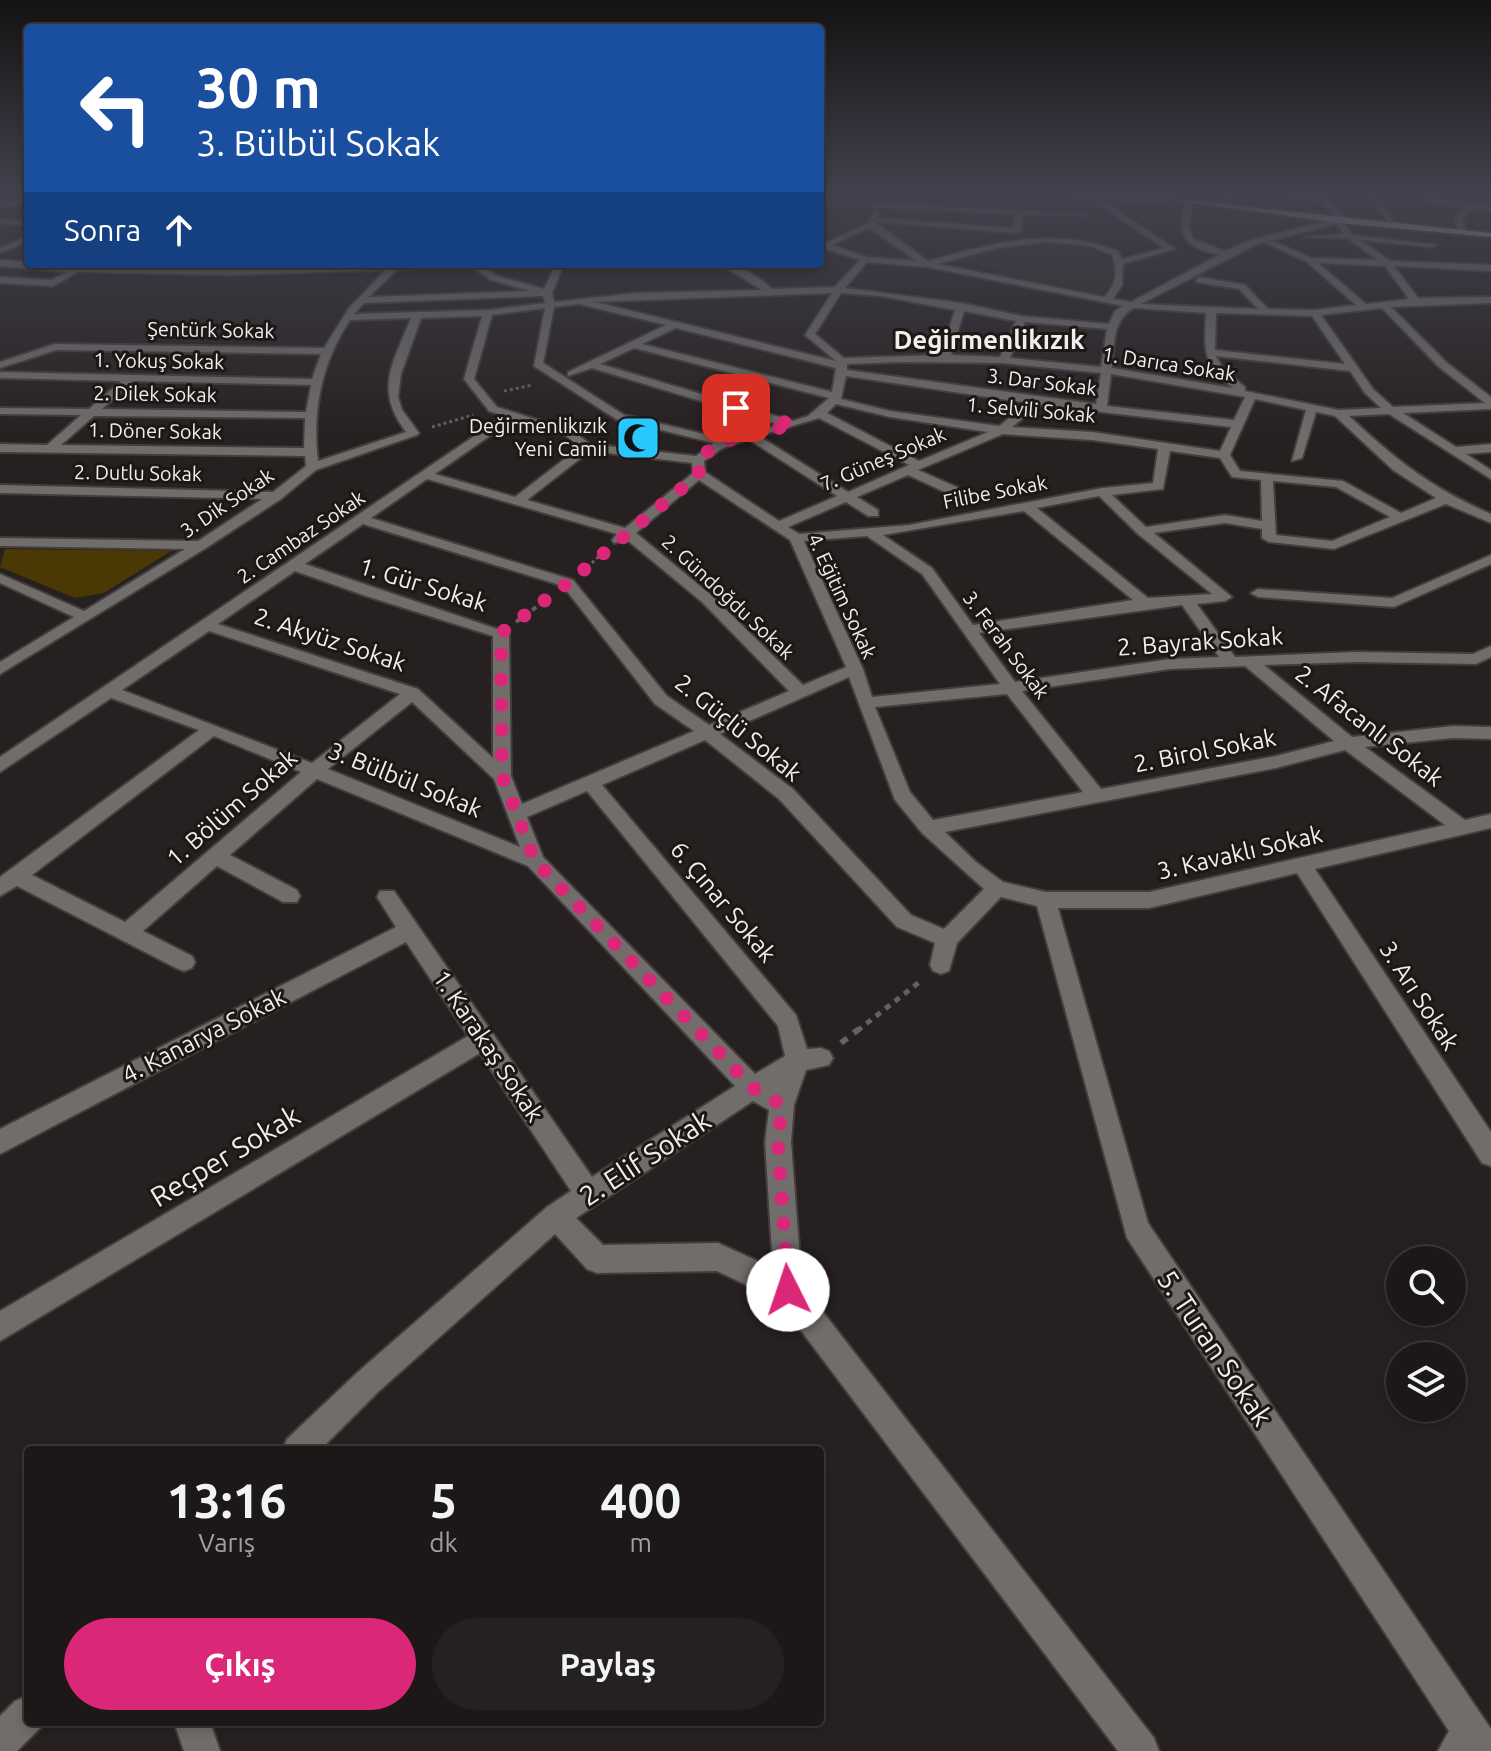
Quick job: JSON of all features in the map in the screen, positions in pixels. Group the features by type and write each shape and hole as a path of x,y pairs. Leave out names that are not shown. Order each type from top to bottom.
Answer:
{"street":[{"path":"0,280 53,283 66,276"},
{"path":"311,460 310,415 328,351 347,317 386,276"},
{"path":"490,276 547,293"},
{"path":"555,276 547,293 550,306 538,364 620,417 723,442 794,425 821,415 836,399 842,366"},
{"path":"746,276 762,284 768,292"},
{"path":"842,366 810,335 850,276"},
{"path":"983,276 1130,307 1211,312 1315,313 1415,301 1491,300"},
{"path":"1105,301 1116,294 1120,276"},
{"path":"1101,408 1112,327 1118,313 1187,276"},
{"path":"1175,294 1207,276"},
{"path":"1328,276 1364,307"},
{"path":"1396,276 1415,301"},
{"path":"1199,280 1242,287 1266,312"},
{"path":"347,317 488,313 636,296 838,290 880,293 1022,319 1112,327"},
{"path":"363,300 547,293"},
{"path":"579,301 842,366"},
{"path":"1151,309 1163,302"},
{"path":"1383,304 1443,365 1491,404"},
{"path":"945,358 961,306"},
{"path":"1211,312 1209,352 1218,373 1251,395 1339,413 1491,404"},
{"path":"488,313 469,379 479,396 493,409 569,433 587,447 699,467"},
{"path":"1315,313 1369,391 1390,410 1491,475"},
{"path":"413,433 394,405 392,390 417,316"},
{"path":"1004,360 1022,319"},
{"path":"572,374 676,324"},
{"name":"1. Selvili Sokak","path":"634,345 890,414 1001,430 1092,436 1224,455"},
{"path":"14,349 55,347"},
{"name":"Şentürk Sokak","path":"0,365 55,347 328,351"},
{"path":"1209,352 1352,368"},
{"name":"1. Darıca Sokak","path":"842,366 945,358 1004,360 1105,371 1251,395"},
{"path":"591,365 794,425"},
{"name":"3. Dar Sokak","path":"842,366 1038,401 1238,424"},
{"name":"1. Yokuş Sokak","path":"0,375 317,382"},
{"path":"52,447 129,379"},
{"path":"479,396 499,392"},
{"path":"1251,395 1224,455 1236,474 1339,484 1401,518"},
{"name":"7. Güneş Sokak","path":"781,525 1001,430 1038,401"},
{"path":"1296,458 1312,407"},
{"name":"2. Dilek Sokak","path":"0,411 310,415"},
{"path":"1339,413 1397,467 1446,499 1491,519"},
{"name":"2. Cambaz Sokak","path":"0,766 429,476 513,415"},
{"path":"821,415 954,491"},
{"name":"3. Dik Sokak","path":"0,669 276,496 311,460 413,433"},
{"path":"749,435 873,513"},
{"path":"621,538 723,442"},
{"name":"Filibe Sokak","path":"796,538 909,529 1102,492 1159,486 1165,445"},
{"name":"1. Döner Sokak","path":"0,448 52,447 311,460"},
{"path":"518,501 587,447"},
{"path":"1453,451 1491,448"},
{"name":"4. Eğitim Sokak","path":"699,467 796,538 855,669 865,703 902,795 929,828 969,867 997,888"},
{"name":"2. Gündoğdu Sokak","path":"429,476 518,501 621,538 707,599 800,692"},
{"path":"1267,477 1269,532"},
{"name":"2. Dutlu Sokak","path":"0,489 276,496"},
{"path":"968,630 1145,603 1225,597 1143,531 1102,492"},
{"path":"1143,531 1225,519 1269,532 1334,545 1446,499"},
{"path":"1027,507 1145,603"},
{"path":"363,520 563,587"},
{"name":"3. Ferah Sokak","path":"869,532 927,571 1011,688 1097,797"},
{"path":"0,542 201,545"},
{"path":"1258,593 1394,603 1491,559"},
{"name":"1. Gür Sokak","path":"294,565 347,588 425,608 501,633 502,776 535,861"},
{"path":"0,578 86,617"},
{"name":"2. Güçlü Sokak","path":"563,587 661,700 786,794 904,921 947,939"},
{"name":"2. Afacanlı Sokak","path":"1188,602 1240,661 1461,827"},
{"name":"2. Akyüz Sokak","path":"207,625 412,693 502,776"},
{"name":"2. Bayrak Sokak","path":"865,703 1011,688 1170,664 1357,657 1476,659 1491,651"},
{"path":"517,814 855,669"},
{"name":"3. Bülbül Sokak","path":"110,692 212,729 535,861 753,1088 782,1105"},
{"name":"1. Bölüm Sokak","path":"125,934 314,771 412,693"},
{"path":"184,962 8,882 212,729"},
{"name":"2. Birol Sokak","path":"929,828 1276,762 1348,743 1453,732 1491,733"},
{"name":"6. Çınar Sokak","path":"591,783 788,1022 810,1060"},
{"name":"3. Kavaklı Sokak","path":"997,888 1046,900 1149,900 1491,821"},
{"path":"215,856 290,896"},
{"name":"3. Arı Sokak","path":"1303,866 1491,1154"},
{"path":"941,965 947,939 997,888"},
{"name":"1. Karakaş Sokak","path":"387,897 589,1195"},
{"name":"5. Turan Sokak","path":"1046,900 1136,1229 1470,1745"},
{"name":"4. Kanarya Sokak","path":"0,1142 409,930"},
{"name":"Reçper Sokak","path":"0,1327 483,1039"},
{"path":"788,1290 778,1142 782,1105 810,1060"},
{"name":"2. Elif Sokak","path":"302,1446 368,1382 556,1216 753,1088 810,1060"},
{"path":"556,1216 597,1259 718,1257 788,1290 1141,1751"},
{"path":"0,1742 24,1718"},
{"path":"193,1726 202,1751"}],"path":[{"path":"499,392 557,379"},
{"path":"413,433 493,409"},
{"path":"501,633 563,587 621,538"},
{"path":"810,1060 941,965"}],"shaded area":[{"path":"1000,276 1113,276 1109,287 1098,295"},
{"path":"5,549 171,551 104,593 75,598 0,567"}],"place":[{"name":"Değirmenlikızık Yeni Camii","path":"638,438"}],"district":[{"name":"Değirmenlikızık","path":"989,340"}],"route":[{"path":"736,408 794,425 723,442 707,451 698,460 699,474 568,583 501,633 502,776 535,861 753,1088 782,1105 778,1142 788,1290"}]}
